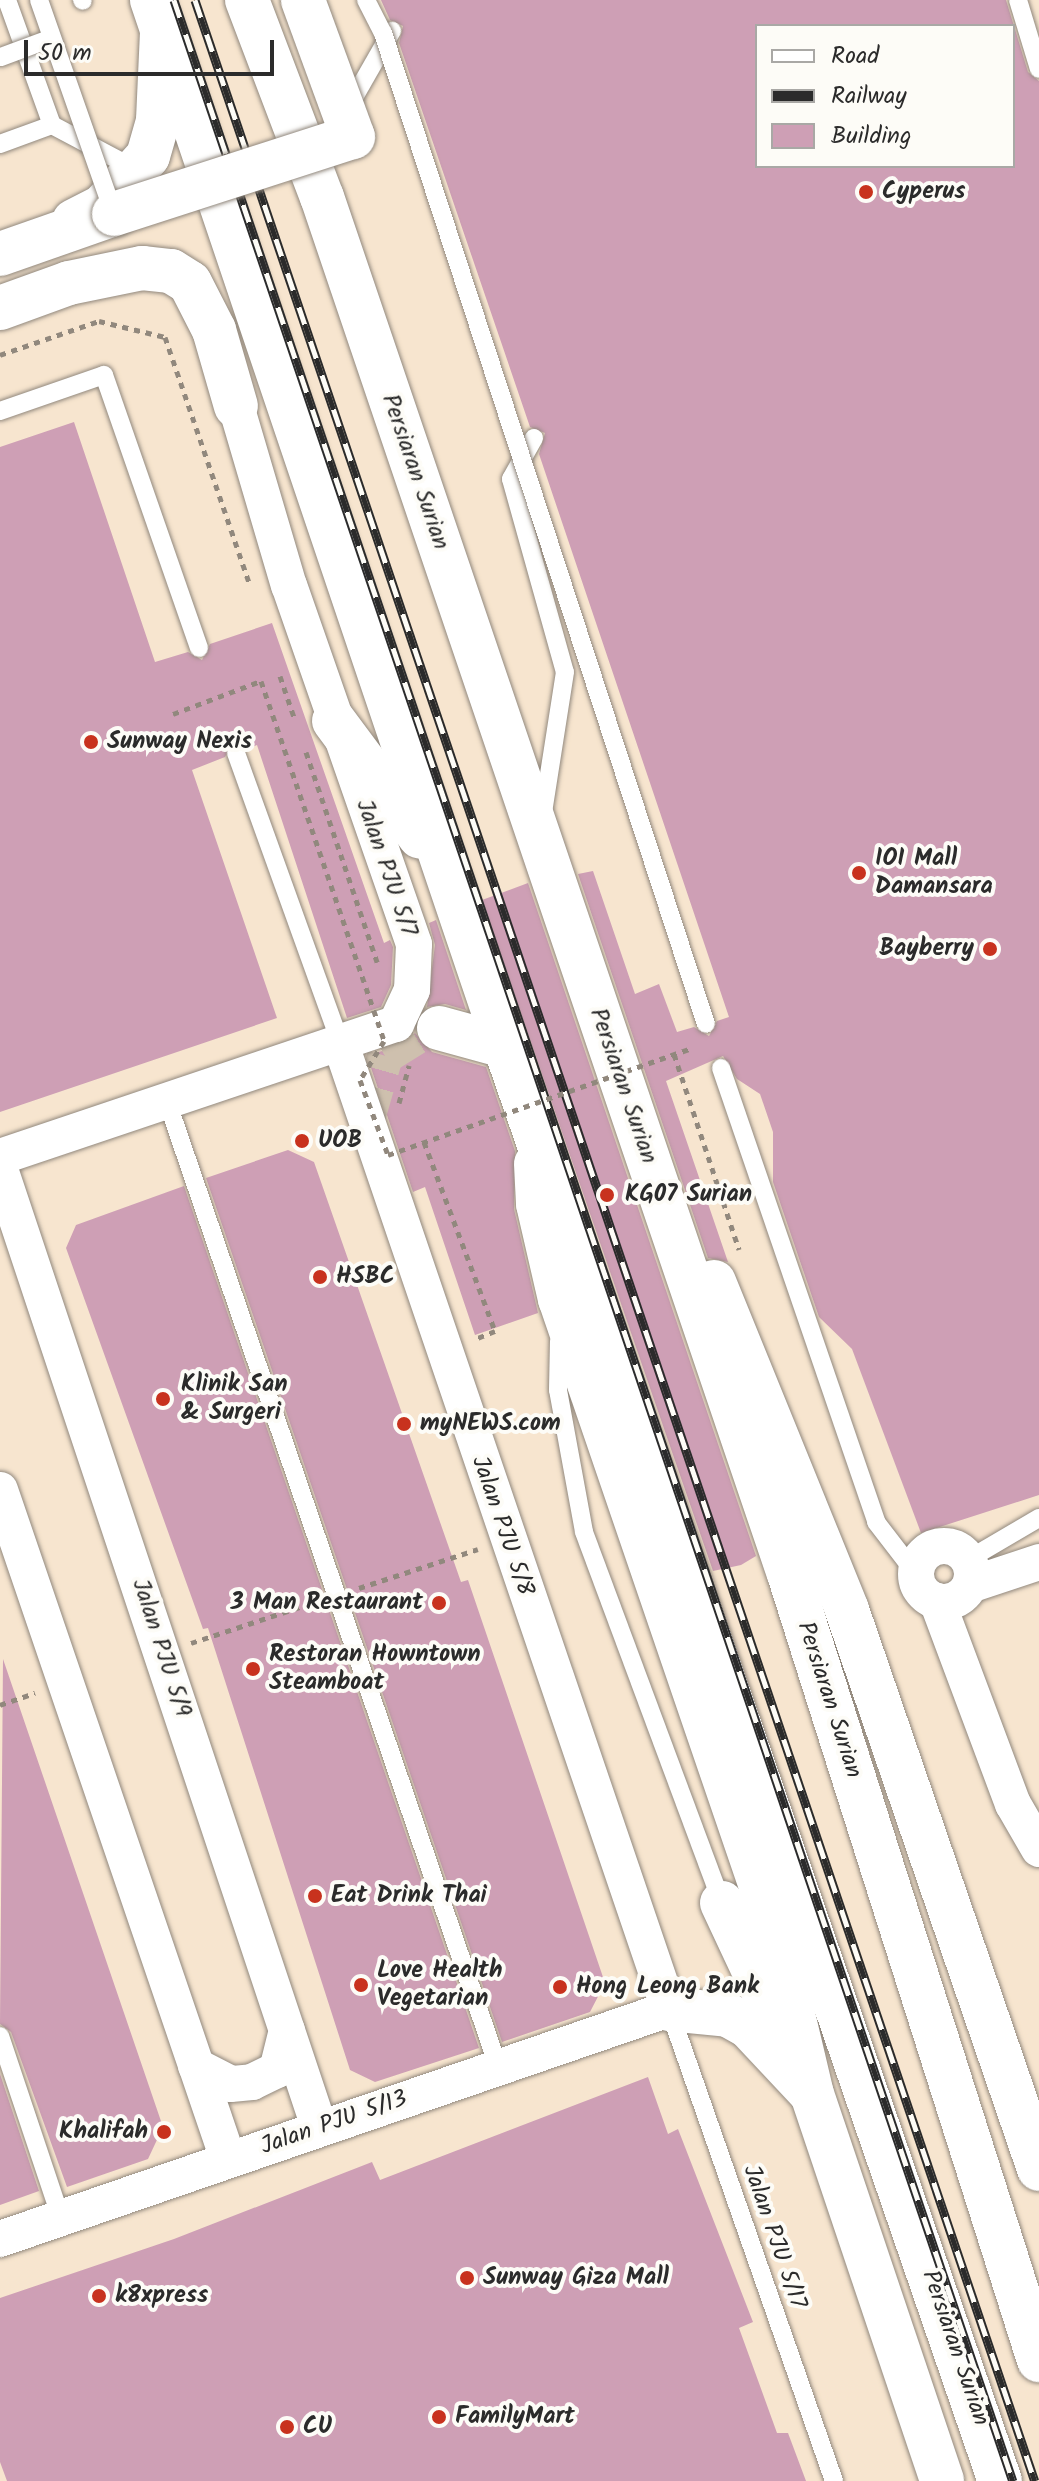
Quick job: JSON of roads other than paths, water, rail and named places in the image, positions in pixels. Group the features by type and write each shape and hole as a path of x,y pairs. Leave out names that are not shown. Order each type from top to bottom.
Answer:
{"main road":[{"name":"Persiaran Surian","path":"247,0 322,197 789,1574 1039,2360"},
{"path":"0,246 353,137 303,0"},
{"name":"Persiaran Surian","path":"157,16 445,871 1000,2481"},
{"path":"109,210 148,156 158,120 157,16"},
{"path":"0,254 126,205 145,225 138,256 115,274"},
{"path":"0,308 69,283 142,268 171,271 190,283 214,330 236,406"},
{"path":"312,733 445,871"},
{"path":"428,1032 505,1046"},
{"name":"Persiaran Surian","path":"534,1125 538,1204 560,1299 767,1904 812,2094 942,2481"},
{"name":"Persiaran Surian","path":"649,1161 726,1265 1039,2169"},
{"path":"722,1903 812,2094"},
{"path":"669,2009 728,2015 748,2026 812,2094"}],"street":[{"name":"Jalan PJU 5/7","path":"0,1157 396,1024 412,990 414,944 312,733 236,406"},
{"name":"Jalan PJU 5/8","path":"340,1042 669,2009"},
{"name":"Jalan PJU 5/9","path":"0,1169 319,2127"},
{"path":"0,1262 9,1261 39,1290"},
{"path":"0,1490 228,2159"},
{"path":"969,1572 954,1547 936,1546 921,1556 927,1588 1013,1804 1039,1849"},
{"path":"969,1572 1039,1562"},
{"path":"927,1588 956,1600 969,1572"},
{"name":"Jalan PJU 5/13","path":"0,2239 669,2009"},
{"path":"196,2066 231,2084 252,2082 277,2070 287,2030"}],"lane":[{"path":"7,0 52,125 137,171"},
{"path":"39,0 109,210"},
{"path":"366,0 388,48 706,1024"},
{"path":"1018,0 1039,69"},
{"path":"322,197 352,96 392,31"},
{"path":"1,57 52,38"},
{"path":"0,144 52,125"},
{"path":"0,411 104,375 199,648"},
{"path":"534,438 511,479 565,672 538,837"},
{"path":"236,753 340,1042"},
{"path":"396,783 445,871"},
{"path":"721,1068 876,1522 927,1588"},
{"path":"167,1101 498,2066"},
{"path":"560,1299 558,1390 584,1532 722,1903"},
{"path":"969,1572 1039,1518"},
{"name":"Jalan PJU 5/17","path":"669,2009 834,2481"},
{"path":"0,2036 61,2218"}],"tunnel":[{"path":"366,1122 385,1056 417,1036"}],"railway":[{"path":"174,0 1013,2481"},
{"path":"195,0 1035,2481"}],"place":[{"name":"Cyperus","path":"866,192"},
{"name":"Sunway Nexis","path":"91,742"},
{"name":"IOI Mall Damansara","path":"859,873"},
{"name":"Bayberry","path":"990,949"},
{"name":"UOB","path":"302,1141"},
{"name":"KG07 Surian","path":"607,1195"},
{"name":"HSBC","path":"320,1277"},
{"name":"Klinik San & Surgeri","path":"163,1399"},
{"name":"myNEWS.com","path":"404,1424"},
{"name":"3 Man Restaurant","path":"439,1603"},
{"name":"Restoran Howntown Steamboat","path":"253,1669"},
{"name":"Eat Drink Thai","path":"315,1896"},
{"name":"Love Health Vegetarian","path":"361,1985"},
{"name":"Hong Leong Bank","path":"560,1987"},
{"name":"Khalifah","path":"164,2132"},
{"name":"Sunway Giza Mall","path":"467,2278"},
{"name":"k8xpress","path":"99,2296"},
{"name":"FamilyMart","path":"439,2417"},
{"name":"CU","path":"287,2427"}]}
